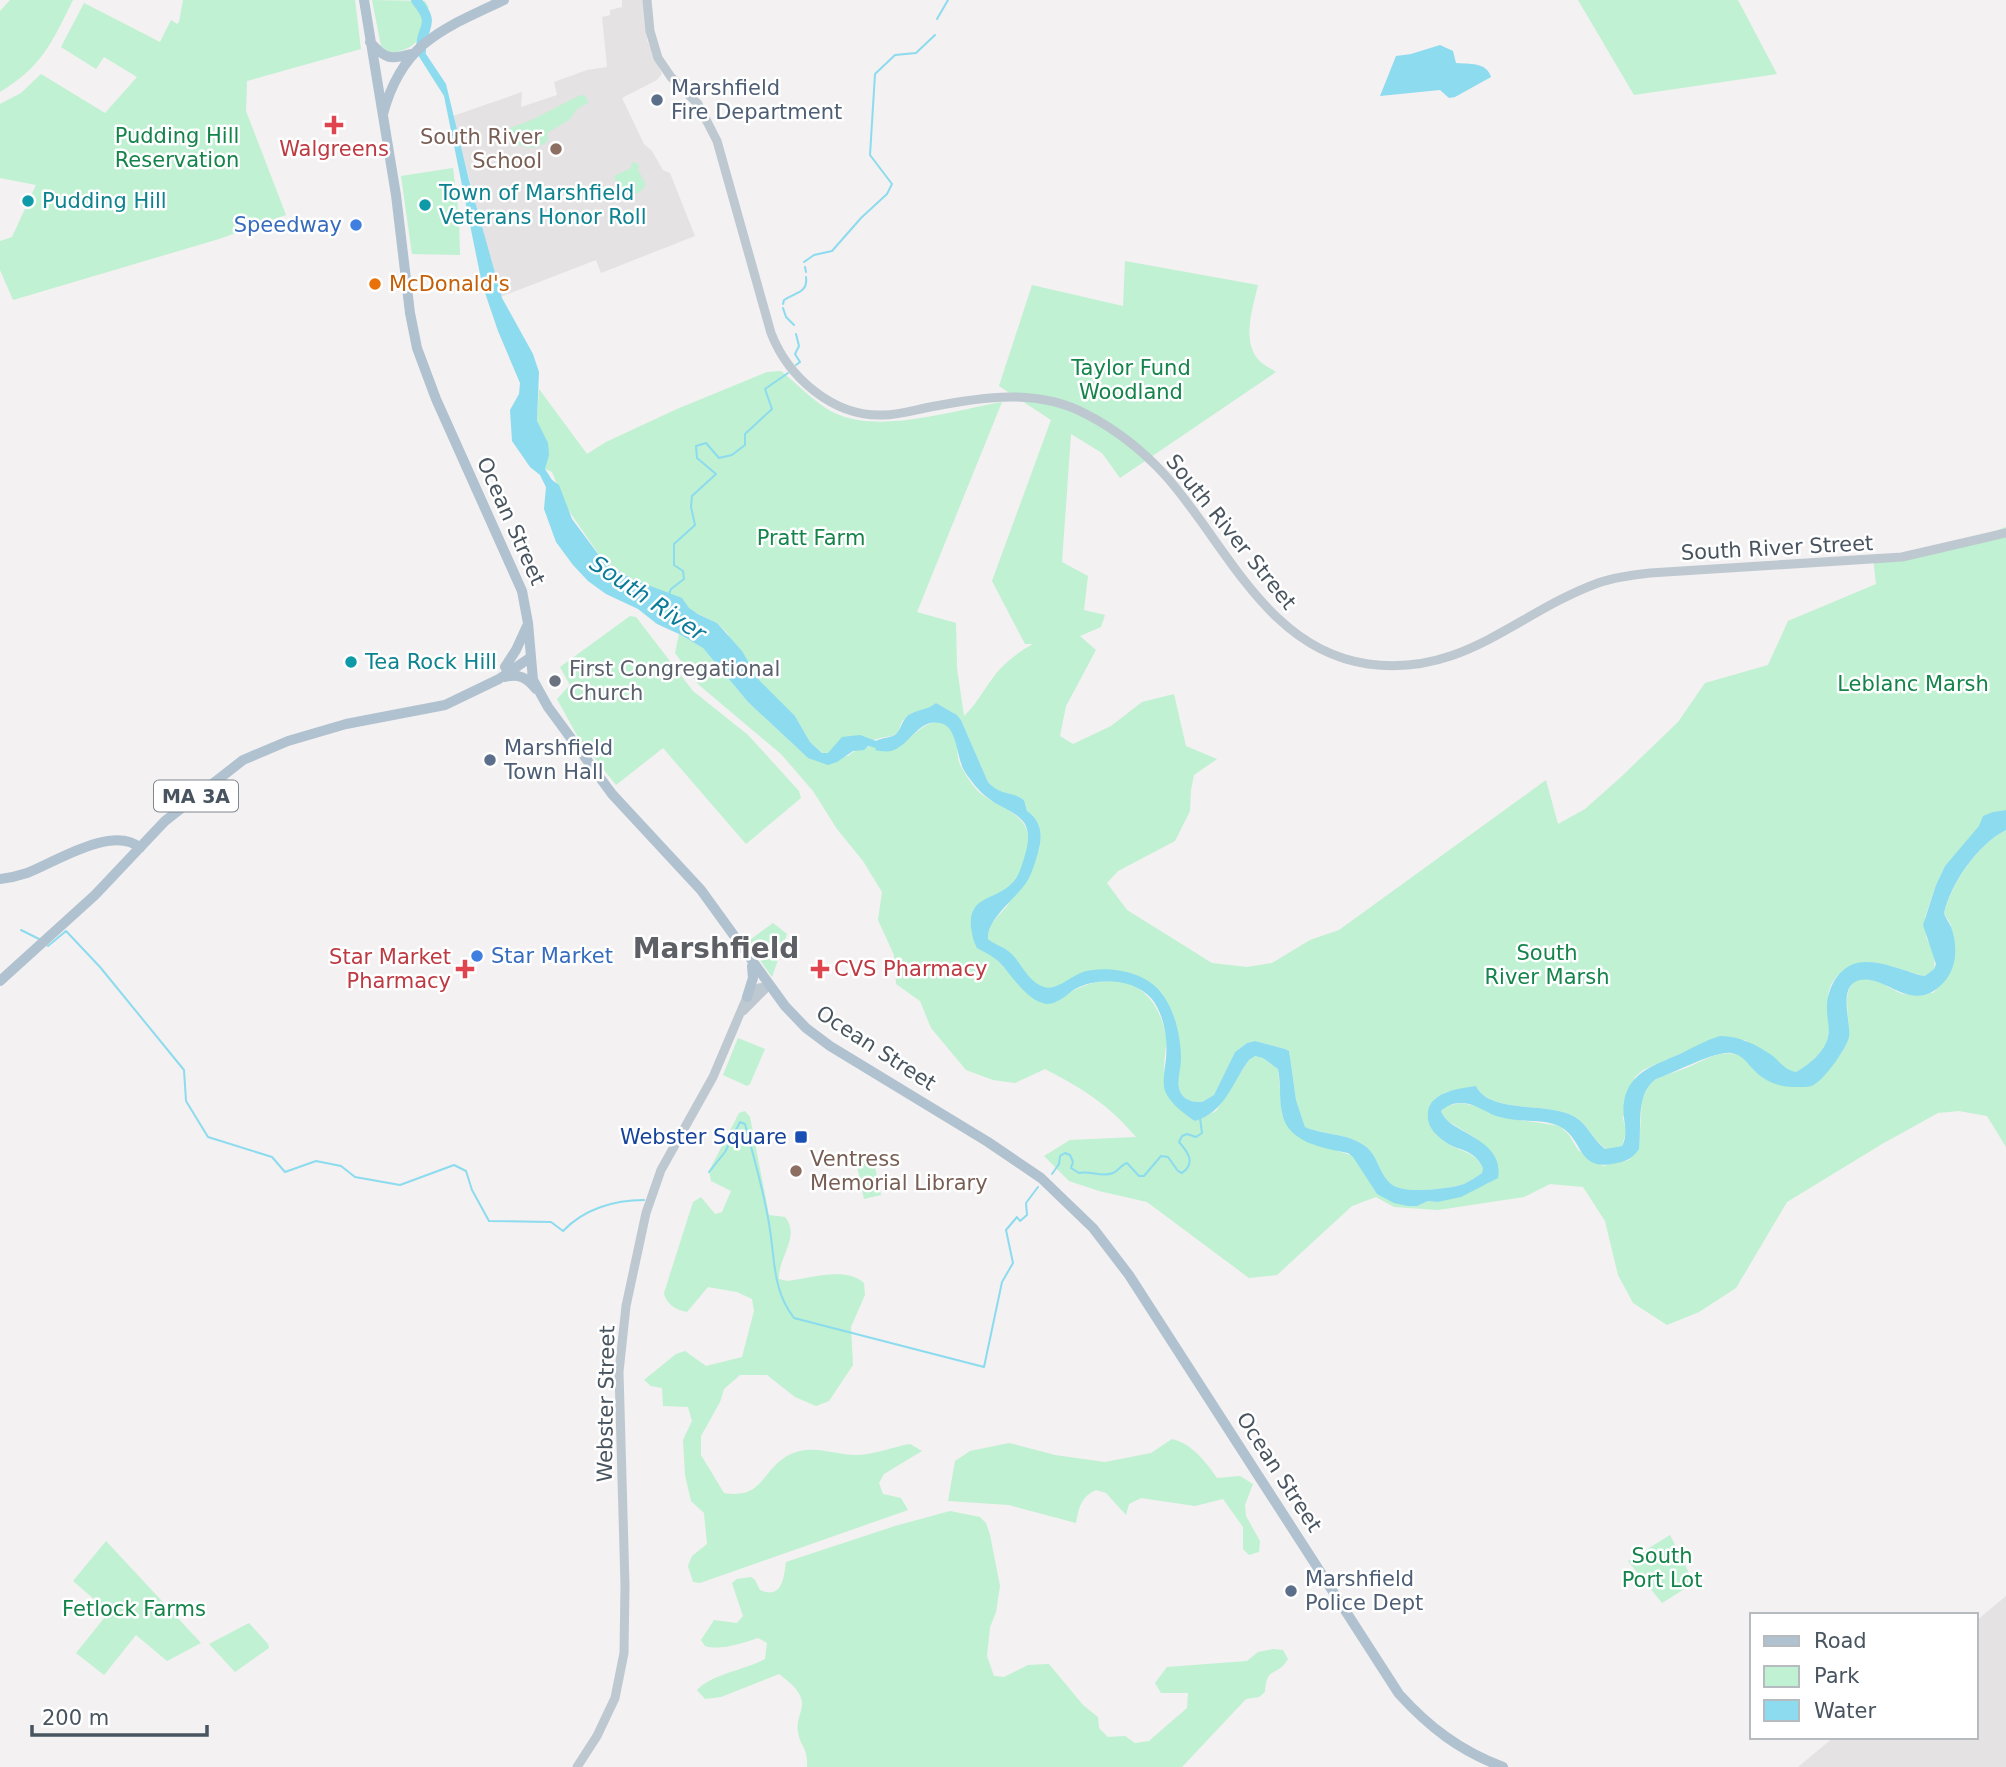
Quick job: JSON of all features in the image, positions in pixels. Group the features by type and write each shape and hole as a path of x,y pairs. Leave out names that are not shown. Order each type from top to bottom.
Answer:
{"main road":[{"name":"Ocean Street","path":"363,0 396,195 410,313 417,348 436,399 522,591 533,680 542,699 612,794 701,890 769,986 796,1018 816,1036 1014,1158 1086,1220 1129,1275 1399,1694 1441,1735 1477,1757 1503,1767"},
{"path":"374,72 416,50 441,31 504,0"},
{"path":"370,42 379,52 393,59 416,50"},
{"path":"382,116 394,79 416,50"},
{"path":"374,72 385,76 400,72"},
{"name":"MA 3A","path":"505,667 528,623"},
{"name":"MA 3A","path":"485,686 514,661 531,657"},
{"name":"MA 3A","path":"0,981 95,895 165,821 230,768 288,741 346,723 445,705 499,679 531,657"},
{"path":"499,679 515,675 524,677 542,699"},
{"path":"0,879 28,873 79,849 122,841 131,842 140,848"},
{"path":"747,997 753,978 750,960"}],"street":[{"name":"South River Street","path":"647,0 652,41 658,58 671,77 702,110 717,141 771,333 781,355 793,371 834,403 866,415 891,414 963,400 1013,397 1045,400 1084,413 1116,432 1164,474 1245,581 1282,623 1311,645 1331,653 1370,664 1402,665 1438,660 1491,640 1566,597 1618,578 1660,572 1902,557 2006,533"},
{"path":"747,997 759,988 769,986"},
{"name":"Webster Street","path":"742,1012 769,986"},
{"name":"Webster Street","path":"577,1767 597,1737 615,1698 624,1653 625,1585 619,1372 631,1280 656,1182 668,1155 709,1084 747,997"}],"shaded area":[{"name":"South River School","path":"622,0 644,0 647,40 662,74 657,80 622,98 644,144 652,151 663,170 670,173 695,236 601,273 596,260 500,297 453,116 522,92 521,107 557,95 554,82 587,70 607,67 602,17 610,15 610,10 622,7"},
{"path":"2006,1596 2006,1767 1798,1767 1832,1739 1978,1739 1978,1619"}],"green space":[{"path":"10,0 73,0 52,41 36,63 0,92 0,11"},
{"name":"Pudding Hill Reservation","path":"183,0 355,0 361,49 247,81 246,111 286,215 219,239 13,300 0,270 0,241 12,237 36,185 0,178 0,104 21,93 41,74 105,113 137,77 104,57 96,69 61,47 84,3 160,42 171,20 177,24 179,22"},
{"path":"372,0 425,1 429,8 423,12 421,36 412,46 390,53 381,46"},
{"path":"1578,0 1738,0 1777,74 1634,95"},
{"path":"581,95 586,96 588,103 577,109 569,120 547,133 548,141 538,147 527,148 509,136 510,128"},
{"path":"632,162 639,164 638,170 646,185 639,193 629,195 617,187 614,176 631,168"},
{"path":"453,168 459,216 460,255 412,254 401,176"},
{"path":"1125,261 1258,285 1250,322 1250,341 1259,360 1276,372 1120,478 1102,453 1071,434 1062,562 1088,576 1084,610 1105,615 1101,627 1080,636 1096,650 1066,706 1060,736 1073,744 1111,726 1142,702 1174,694 1186,746 1217,759 1194,775 1190,811 1175,841 1118,871 1107,883 1127,910 1212,963 1247,967 1272,963 1310,940 1339,930 1546,780 1558,824 1585,809 1678,722 1705,683 1768,665 1788,621 1876,584 1873,557 1946,550 2006,527 2006,810 1993,812 1945,866 1936,885 1925,917 1926,937 1935,955 1934,969 1925,976 1868,962 1853,965 1840,973 1829,991 1829,1032 1824,1047 1806,1066 1796,1072 1789,1071 1745,1040 1684,1052 1643,1070 1635,1077 1623,1118 1626,1132 1622,1146 1606,1149 1580,1120 1564,1112 1494,1101 1483,1095 1476,1086 1446,1092 1434,1099 1432,1129 1445,1142 1471,1154 1483,1168 1482,1173 1464,1184 1448,1188 1414,1190 1396,1187 1386,1179 1371,1152 1362,1144 1305,1127 1296,1100 1289,1051 1255,1041 1247,1043 1235,1052 1214,1095 1202,1102 1188,1100 1178,1086 1180,1061 1177,1030 1161,992 1091,971 1051,988 1037,986 1031,981 1007,950 988,939 988,932 1007,906 1039,850 1041,838 1038,823 1027,811 1024,800 997,789 988,782 957,715 936,703 929,709 911,713 892,736 826,756 810,742 795,716 757,683 727,633 717,623 639,584 602,559 567,508 552,472 545,469 548,449 537,422 539,389 587,454 606,442 677,409 767,372 781,371 825,408 859,420 900,421 1002,402 917,612 956,623 957,668 964,716 1002,667 1033,644 1025,644 992,581 1051,420 999,386 1032,285 1123,306"},
{"path":"630,616 636,617 693,691 748,735 799,791 801,798 746,844 663,748 616,785 579,739 557,699 570,685 560,667"},
{"path":"679,634 703,648 748,702 808,758 848,756 872,746 900,747 922,728 937,722 944,724 951,730 956,741 959,762 974,786 984,796 1018,817 1027,833 1025,857 1013,882 973,910 997,960 1025,991 1056,1002 1076,989 1096,982 1125,983 1137,988 1148,996 1162,1022 1166,1038 1165,1076 1195,1121 1216,1111 1249,1060 1255,1056 1263,1058 1278,1069 1282,1115 1323,1146 1353,1156 1377,1194 1417,1206 1428,1201 1437,1202 1489,1183 1495,1157 1477,1139 1443,1118 1441,1111 1446,1106 1461,1103 1476,1106 1500,1117 1560,1126 1578,1150 1603,1166 1629,1160 1639,1149 1642,1100 1649,1083 1710,1057 1734,1054 1749,1063 1816,1083 1834,1063 1848,1040 1848,994 1856,981 1869,979 1900,993 1912,994 1933,993 1947,978 1951,969 1951,925 1944,913 1948,901 1960,877 1976,855 2006,830 2006,1147 1987,1116 1959,1111 1938,1113 1787,1202 1736,1288 1699,1312 1667,1325 1633,1303 1618,1275 1605,1221 1583,1187 1550,1184 1524,1197 1438,1210 1394,1207 1376,1197 1352,1206 1277,1275 1249,1278 1147,1202 1069,1181 1044,1156 1070,1140 1136,1137 1094,1098 1045,1069 1015,1083 993,1080 966,1070 931,1028 920,1001 896,984 894,955 878,920 882,892 863,861 837,829 813,791 781,754 699,685 675,653"},
{"path":"773,923 787,934 772,977 747,942"},
{"path":"738,1038 765,1049 747,1086 723,1075"},
{"path":"745,1111 750,1117 769,1215 785,1217 791,1232 779,1279 787,1281 847,1275 864,1283 865,1295 851,1327 853,1365 829,1401 816,1406 795,1397 767,1375 740,1375 724,1389 720,1402 701,1436 701,1455 724,1493 737,1494 748,1492 781,1460 799,1451 863,1455 910,1444 922,1451 884,1474 879,1483 883,1494 901,1498 908,1510 700,1583 693,1582 688,1566 692,1556 707,1544 704,1513 691,1501 685,1475 683,1440 692,1421 688,1407 663,1406 662,1388 651,1386 644,1380 676,1354 685,1351 706,1366 742,1357 754,1311 752,1299 737,1292 708,1287 687,1312 672,1306 664,1293 693,1202 701,1197 715,1214 722,1212 731,1191 711,1181 709,1171 739,1113"},
{"path":"872,1153 881,1195 864,1199 855,1157"},
{"path":"1172,1439 1192,1449 1217,1478 1240,1476 1253,1484 1245,1505 1246,1516 1260,1541 1259,1552 1249,1555 1243,1549 1243,1527 1223,1499 1195,1506 1141,1498 1129,1504 1126,1515 1106,1493 1096,1490 1082,1503 1076,1523 1009,1505 948,1501 955,1461 970,1451 1009,1443 1055,1455 1105,1462 1151,1453"},
{"path":"950,1511 980,1517 986,1523 990,1535 1000,1586 996,1612 990,1627 987,1656 994,1676 1004,1677 1028,1665 1049,1664 1083,1705 1098,1717 1099,1728 1108,1737 1125,1736 1135,1743 1149,1741 1187,1708 1188,1693 1161,1693 1155,1683 1167,1667 1247,1661 1258,1652 1273,1649 1283,1650 1288,1659 1267,1678 1265,1692 1259,1697 1246,1699 1182,1767 807,1767 798,1727 801,1698 794,1686 779,1674 721,1697 705,1699 697,1690 711,1680 765,1659 767,1643 758,1638 718,1648 705,1646 701,1640 714,1620 737,1623 743,1616 732,1583 737,1579 751,1577 760,1590 773,1592 780,1586 786,1562"},
{"name":"South Port Lot","path":"1670,1535 1694,1583 1662,1603 1628,1561"},
{"name":"Fetlock Farms","path":"106,1541 201,1643 167,1661 136,1635 104,1675 76,1653 109,1612 73,1581"},
{"path":"249,1623 269,1648 235,1672 209,1644"}],"water":[{"path":"1440,45 1453,51 1456,63 1482,66 1491,77 1455,97 1449,98 1440,90 1380,96 1396,56"},
{"path":"424,51 446,84 502,298 533,354 539,372 537,421 548,443 549,455 545,469 559,485 572,519 604,562 632,579 682,598 689,608 717,623 742,651 759,680 795,716 810,742 822,753 828,753 842,737 860,735 876,741 892,736 910,714 936,703 957,715 988,782 997,789 1024,800 1027,811 1038,823 1041,838 1028,880 997,916 988,939 1007,950 1033,980 1044,987 1058,985 1083,972 1102,969 1123,971 1151,983 1164,996 1176,1022 1181,1050 1179,1088 1187,1099 1202,1102 1214,1095 1235,1052 1247,1043 1255,1041 1285,1049 1289,1051 1296,1100 1305,1127 1362,1144 1371,1152 1390,1183 1404,1189 1426,1190 1457,1186 1482,1173 1483,1168 1475,1156 1444,1141 1433,1131 1428,1119 1428,1110 1437,1097 1460,1089 1476,1086 1483,1095 1494,1101 1564,1112 1580,1120 1605,1149 1622,1146 1625,1135 1623,1108 1627,1091 1632,1082 1646,1070 1720,1036 1741,1039 1754,1045 1796,1072 1806,1066 1824,1047 1829,1034 1829,993 1832,984 1843,971 1858,963 1867,962 1925,976 1934,969 1936,964 1923,925 1936,885 1945,866 1979,826 1983,816 2006,810 2006,830 1985,845 1967,866 1948,901 1944,913 1955,941 1952,970 1944,982 1932,992 1920,996 1908,995 1865,979 1850,986 1847,999 1849,1037 1830,1069 1811,1086 1789,1087 1764,1079 1742,1058 1731,1053 1705,1059 1656,1079 1649,1085 1642,1102 1639,1149 1632,1157 1621,1162 1604,1165 1587,1159 1573,1139 1559,1126 1538,1121 1507,1119 1465,1103 1450,1105 1441,1111 1446,1119 1493,1153 1498,1164 1498,1178 1461,1197 1428,1201 1417,1206 1394,1203 1377,1194 1348,1153 1308,1142 1291,1131 1282,1113 1278,1069 1263,1058 1255,1056 1249,1060 1221,1104 1205,1117 1195,1121 1174,1104 1165,1091 1166,1035 1159,1011 1143,991 1125,983 1104,981 1084,985 1062,999 1047,1004 1026,993 997,960 977,948 971,927 974,909 984,900 1005,889 1016,878 1026,851 1028,832 1019,817 990,800 965,772 953,736 946,725 926,725 904,744 891,751 875,750 876,748 868,746 828,765 808,758 748,702 703,648 657,624 638,609 606,594 588,581 556,542 544,509 546,487 540,475 530,467 512,441 510,410 519,394 520,383 482,284 444,96 418,55"}],"waterway":[{"name":"South River","path":"416,0 427,21 421,51"},
{"path":"937,19 948,0"},
{"path":"804,262 814,255 832,251 887,194 892,184 870,155 875,74 895,55 916,53 935,35"},
{"path":"805,267 806,272"},
{"path":"783,304 784,300 803,289 806,277"},
{"path":"783,308 786,317 794,325"},
{"path":"796,334 799,346 795,354 800,362 796,365"},
{"path":"669,594 671,589 684,579 683,571 674,565 674,544 695,525 691,507 692,496 716,474 697,458 696,446 706,443 719,458 732,455 745,445 745,434 772,409 765,389 788,373"},
{"path":"21,930 39,939"},
{"path":"48,946 66,931 100,967 184,1070 186,1101 208,1137 272,1157 285,1172 316,1161 341,1166 355,1177 400,1185 454,1165 466,1171 472,1190 489,1221 551,1222 563,1231 580,1217 600,1207 644,1200"},
{"path":"1052,1174 1059,1164 1060,1156 1065,1153 1070,1155 1073,1162 1071,1168 1079,1173 1109,1174 1127,1163 1139,1176 1144,1176 1161,1156 1168,1157 1182,1173 1190,1161 1179,1142 1182,1136 1187,1134 1196,1137 1202,1133 1200,1118"},
{"path":"709,1172 725,1152 740,1122 745,1124 765,1203 778,1287 794,1318 984,1367 1002,1282 1013,1263 1006,1230 1017,1217 1020,1221 1027,1215 1026,1203 1038,1187"}],"place":[{"name":"Marshfield Fire Department","path":"657,100"},
{"name":"Walgreens","path":"334,125"},
{"name":"South River School","path":"556,149"},
{"name":"Pudding Hill","path":"28,201"},
{"name":"Town of Marshfield Veterans Honor Roll","path":"425,205"},
{"name":"Speedway","path":"356,225"},
{"name":"McDonald's","path":"375,284"},
{"name":"Tea Rock Hill","path":"351,662"},
{"name":"First Congregational Church","path":"555,681"},
{"name":"Marshfield Town Hall","path":"490,760"},
{"name":"Star Market","path":"477,956"},
{"name":"Star Market Pharmacy","path":"465,969"},
{"name":"CVS Pharmacy","path":"820,969"},
{"name":"Webster Square","path":"801,1137"},
{"name":"Ventress Memorial Library","path":"796,1171"},
{"name":"Marshfield Police Dept","path":"1291,1591"}],"district":[{"name":"Marshfield","path":"716,948"}],"park label":[{"name":"Taylor Fund Woodland","path":"1131,380"},
{"name":"Pratt Farm","path":"811,538"},
{"name":"Leblanc Marsh","path":"1913,684"},
{"name":"South River Marsh","path":"1547,965"}]}
